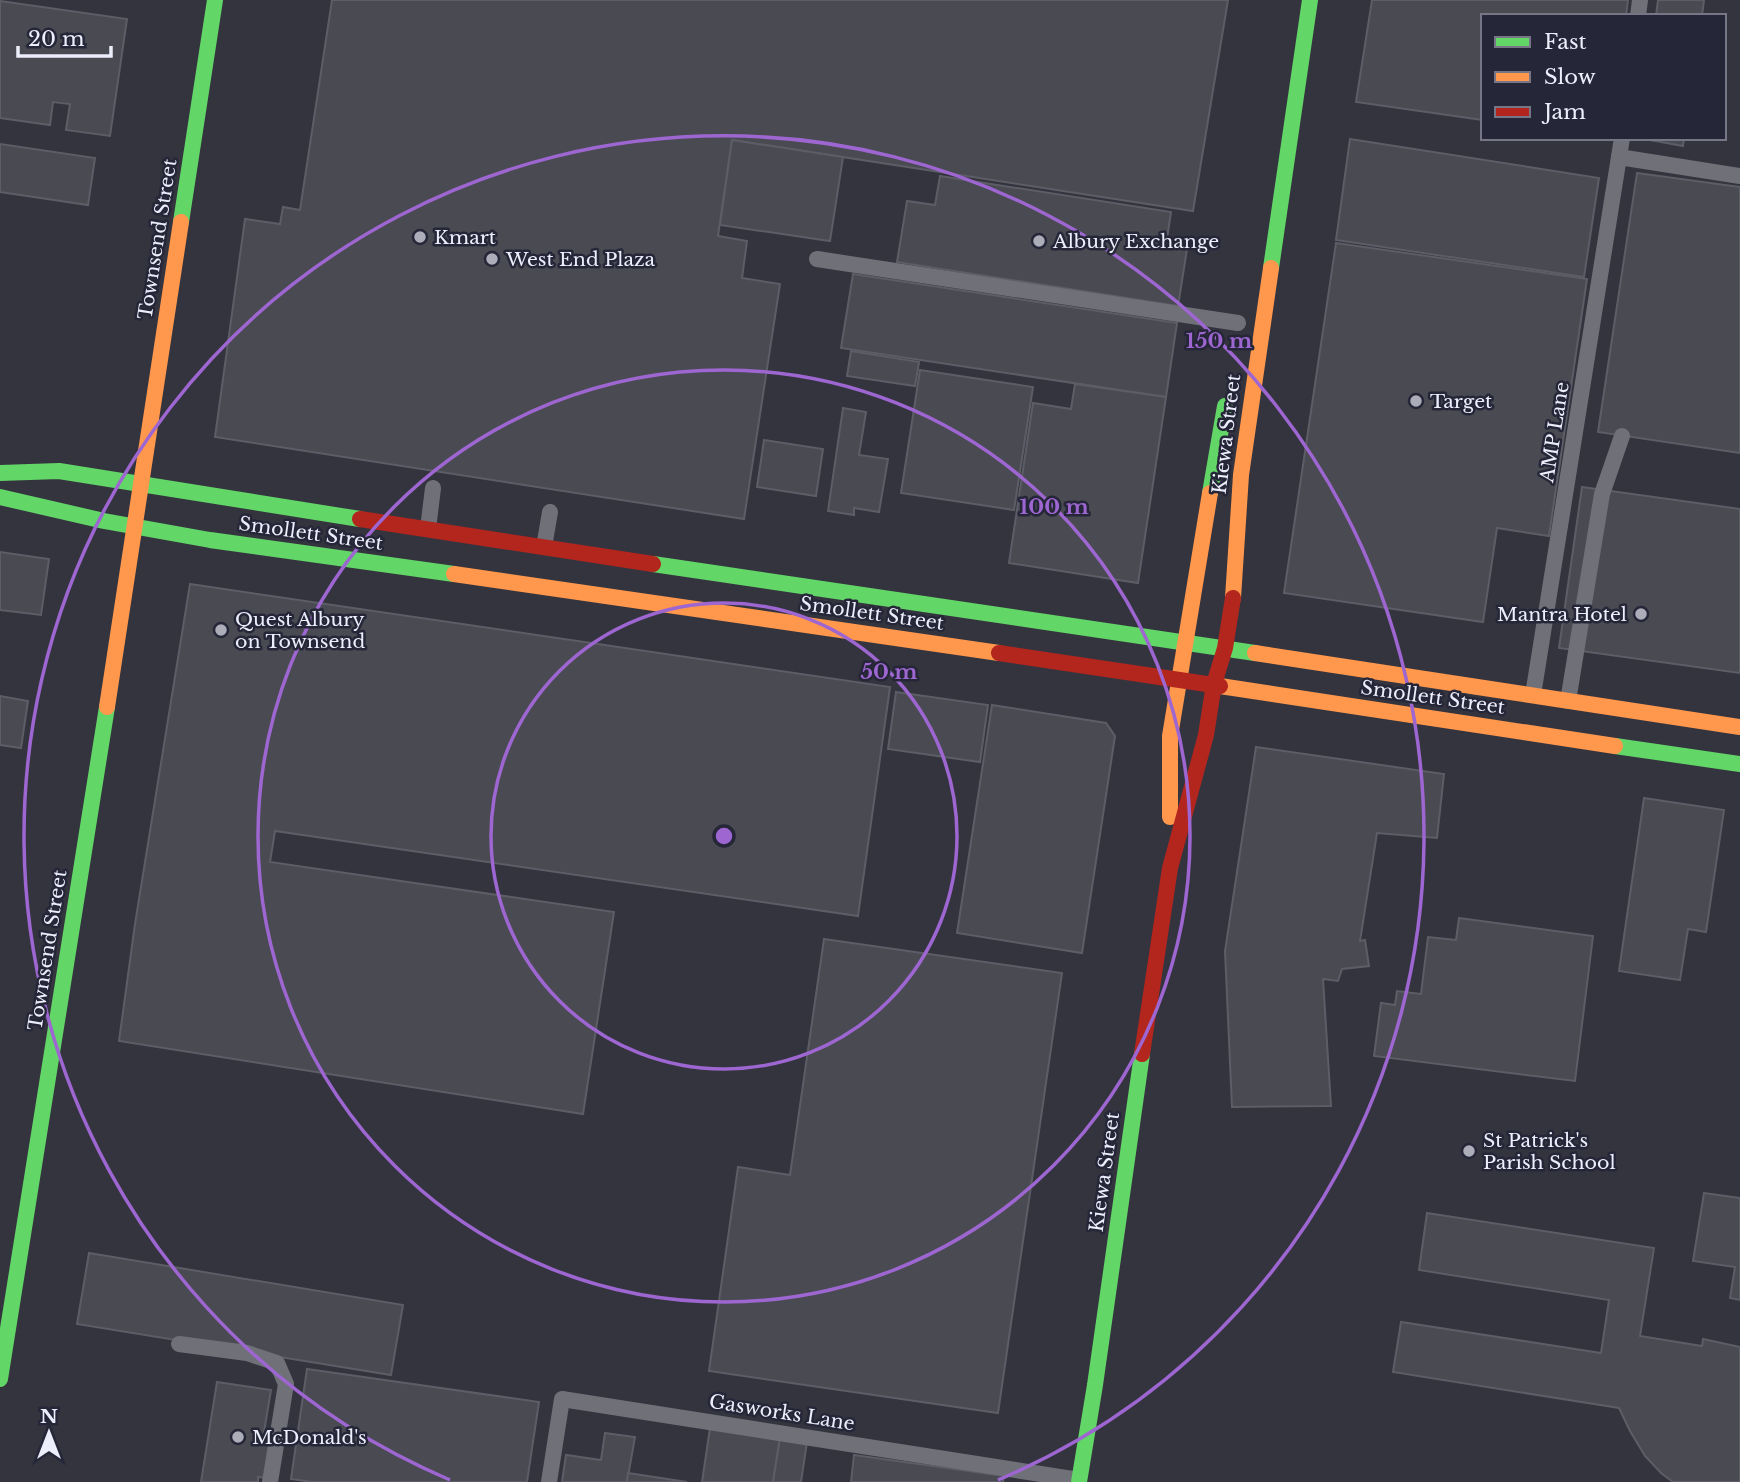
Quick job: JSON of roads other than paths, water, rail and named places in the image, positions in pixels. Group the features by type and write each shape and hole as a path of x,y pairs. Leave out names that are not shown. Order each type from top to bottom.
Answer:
{"street":[{"name":"Townsend Street","path":"0,1379 135,528 215,0"},
{"name":"Kiewa Street","path":"1079,1481 1170,868 1206,735 1214,684 1225,648 1234,590 1241,475 1310,0"},
{"path":"1238,324 1262,327"},
{"name":"Kiewa Street","path":"1170,868 1170,736 1227,392"},
{"name":"Smollett Street","path":"0,473 59,471 140,485 425,549 541,567 1225,648 1566,719 1740,764"},
{"name":"Smollett Street","path":"0,497 135,528 327,557 425,549 541,567 1273,695 1531,713 1566,719 1740,727"}],"lane":[{"name":"AMP Lane","path":"1531,713 1622,140"},
{"path":"1619,157 1740,176"},
{"path":"817,259 1238,324"},
{"path":"1566,719 1602,494 1622,436"},
{"path":"425,549 433,488"},
{"path":"541,567 550,512"},
{"path":"179,1344 247,1353 277,1363 286,1384 270,1482"},
{"name":"Gasworks Lane","path":"549,1482 562,1399 1079,1481"}],"place":[{"name":"Kmart","path":"420,237"},
{"name":"Albury Exchange","path":"1039,241"},
{"name":"West End Plaza","path":"492,259"},
{"name":"Target","path":"1416,401"},
{"name":"Mantra Hotel","path":"1641,614"},
{"name":"Quest Albury on Townsend","path":"221,630"},
{"name":"St Patrick's Parish School","path":"1469,1151"},
{"name":"McDonald's","path":"238,1437"}]}
